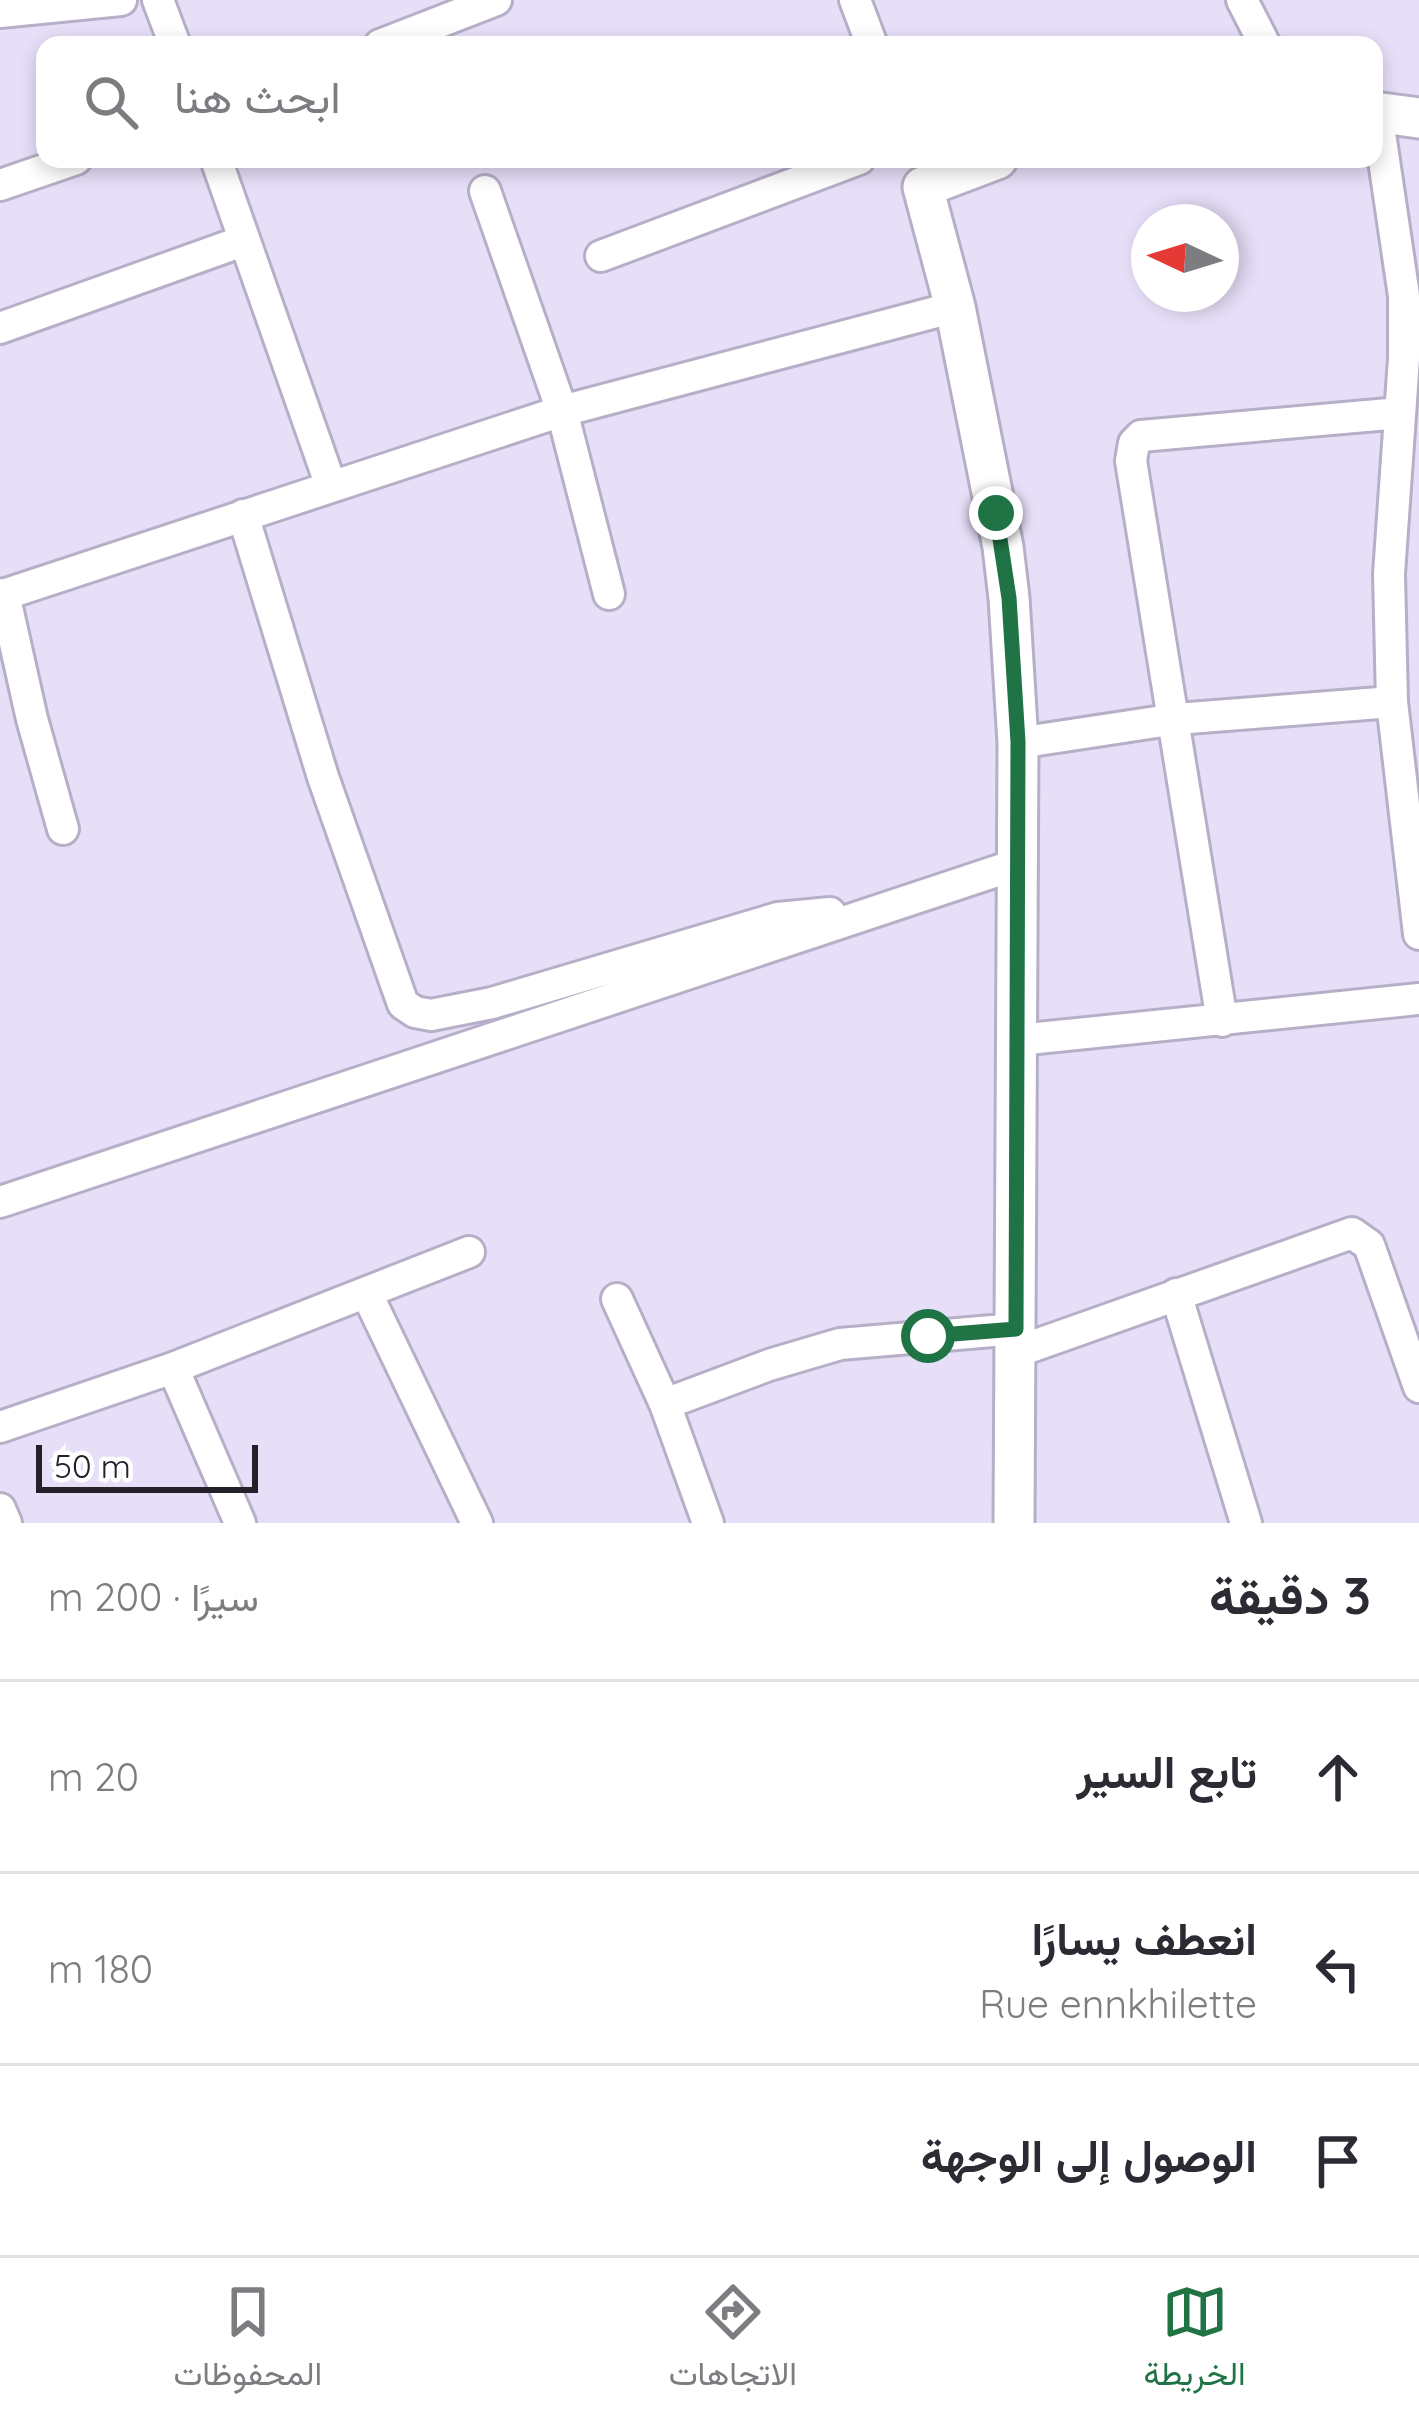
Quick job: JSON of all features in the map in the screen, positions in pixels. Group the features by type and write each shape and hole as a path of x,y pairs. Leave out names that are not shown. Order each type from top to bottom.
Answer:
{"street":[{"path":"0,12 121,0"},
{"path":"158,0 172,36"},
{"path":"403,36 496,0"},
{"path":"855,0 869,36"},
{"path":"1242,0 1260,36"},
{"path":"1383,114 1419,118"},
{"path":"1383,159 1404,296 1389,574 1392,702 1419,934"},
{"path":"0,185 50,168"},
{"path":"218,168 331,486"},
{"path":"601,256 835,168"},
{"path":"918,173 956,308 1003,547 1018,742 1014,1523"},
{"path":"485,191 562,411 609,595"},
{"path":"0,328 243,241"},
{"path":"63,829 2,595 562,411 956,308"},
{"path":"1222,1021 1131,460 1134,442 1142,436 1400,413"},
{"path":"243,515 323,777 394,986 415,1012 431,1015 492,1003 778,918 884,908"},
{"path":"1018,742 1176,719 1392,702"},
{"path":"0,1202 1018,864"},
{"path":"1018,1040 1419,999"},
{"path":"665,1405 840,1344 1016,1340 1176,1294 1352,1233 1370,1245 1416,1372"},
{"path":"0,1427 172,1369 469,1252"},
{"path":"367,1294 477,1523"},
{"path":"1176,1294 1246,1523"},
{"path":"617,1300 665,1405 708,1523"},
{"path":"172,1369 240,1523"},
{"path":"0,1509 6,1523"}],"route":[{"path":"928,1336 1016,1329 1018,742 1009,598 996,513"}]}
